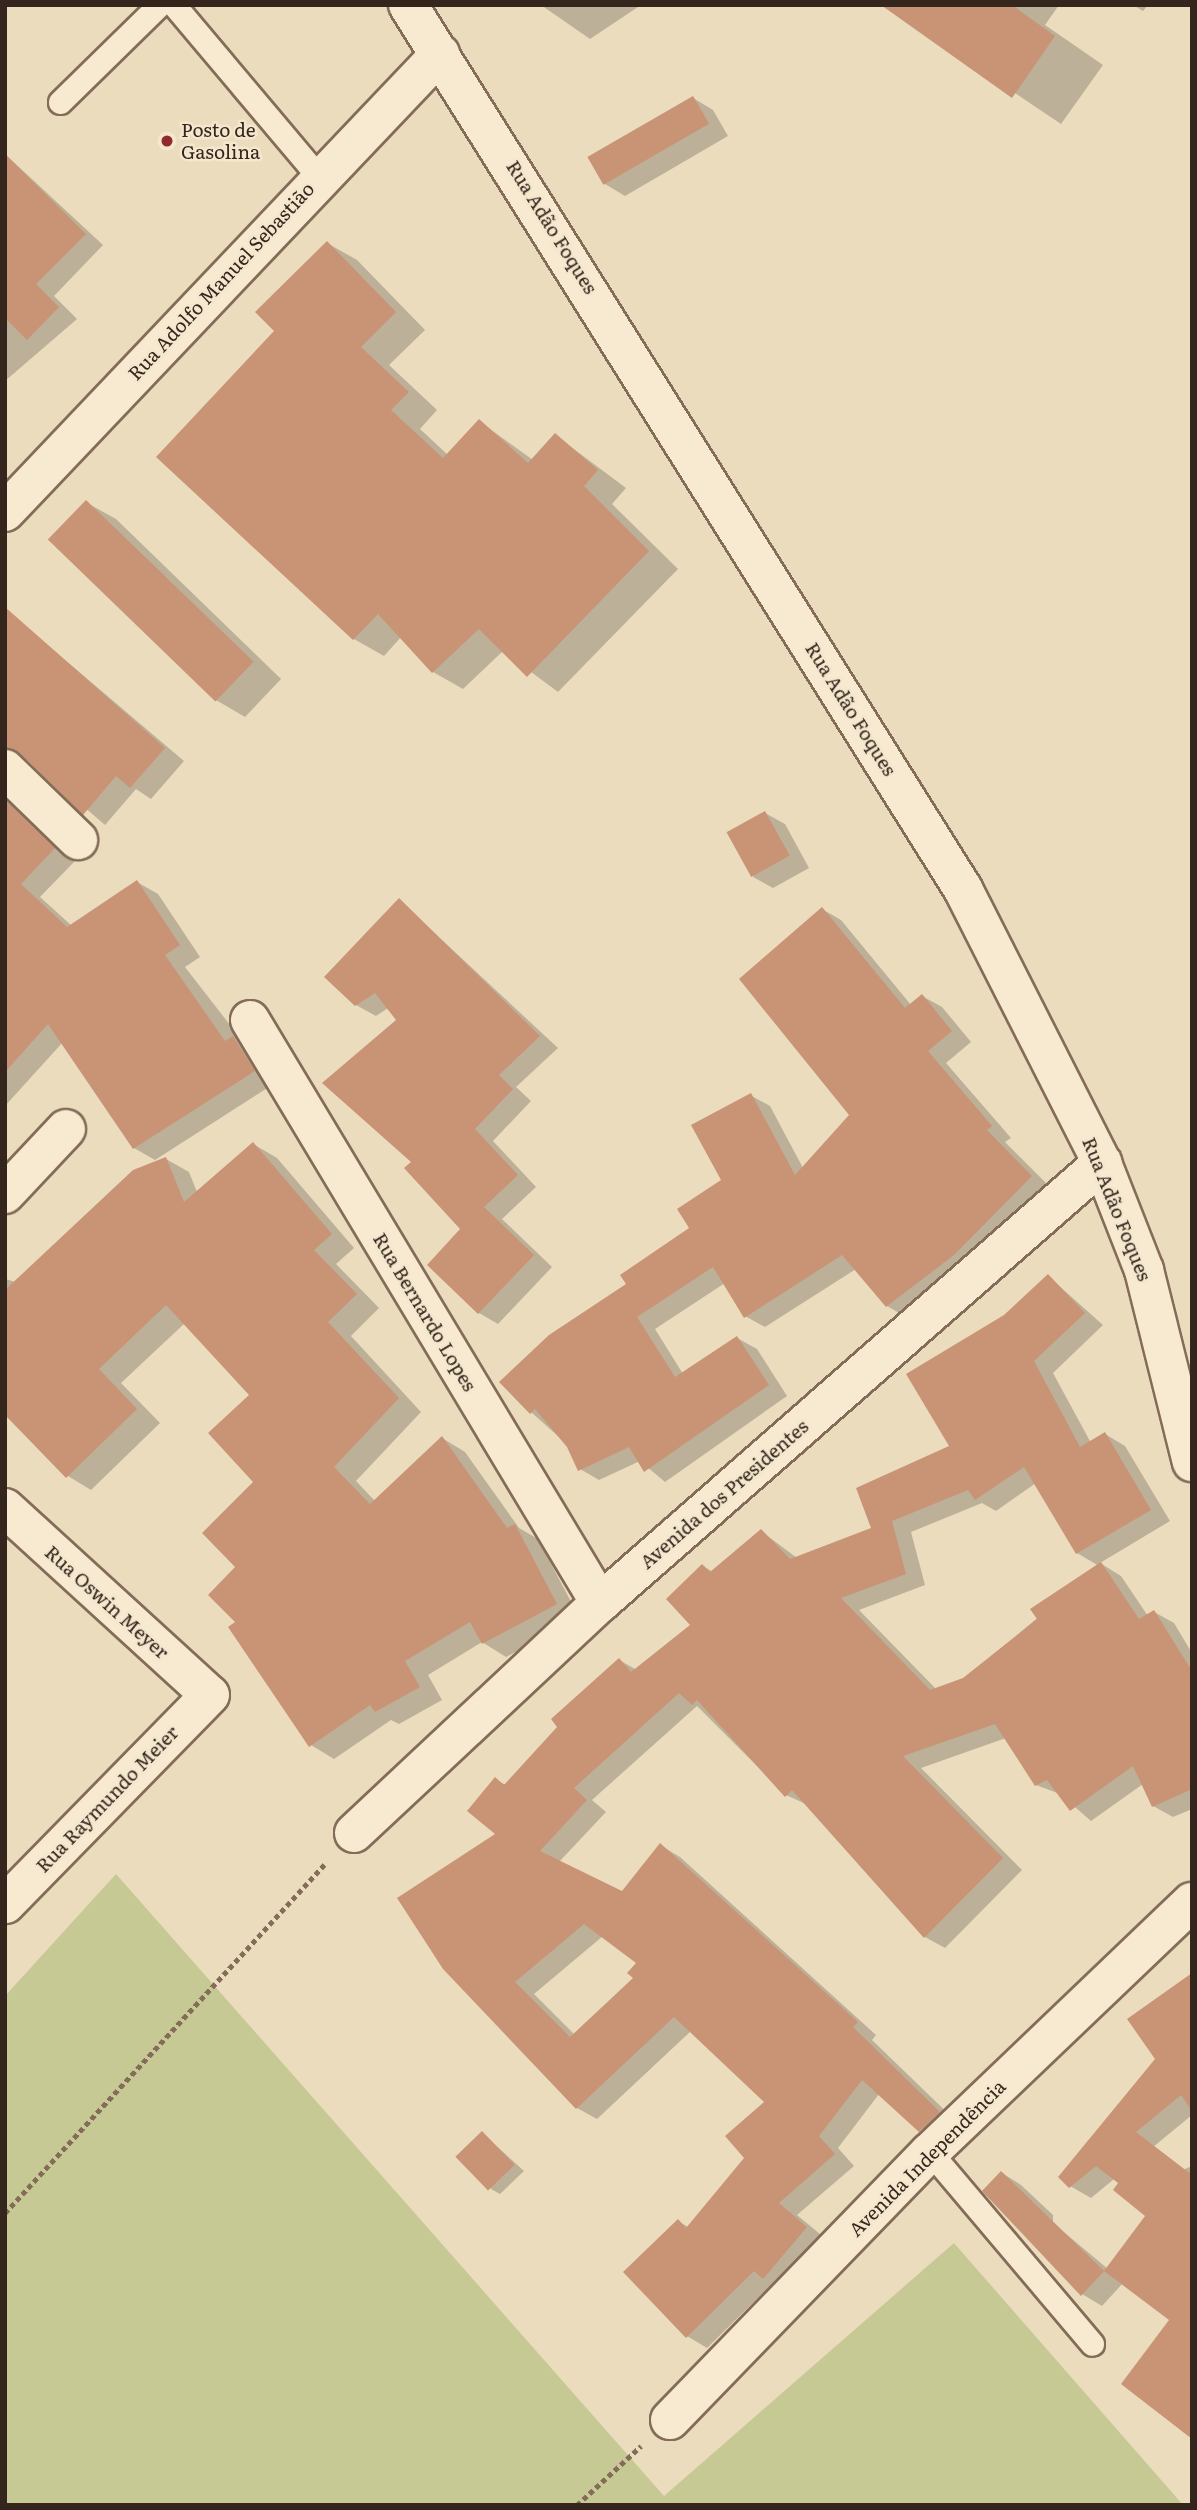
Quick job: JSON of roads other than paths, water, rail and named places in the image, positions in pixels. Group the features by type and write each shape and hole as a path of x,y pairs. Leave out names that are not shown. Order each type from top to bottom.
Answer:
{"street":[{"name":"Rua Adão Foques","path":"408,5 963,890 1102,1163 1144,1270 1192,1462"},
{"name":"Rua Adolfo Manuel Sebastião","path":"5,512 319,177 440,54"},
{"path":"5,769 78,839"},
{"name":"Rua Bernardo Lopes","path":"250,1020 600,1603"},
{"path":"5,1194 66,1129"},
{"name":"Avenida dos Presidentes","path":"354,1833 600,1603 1102,1163"},
{"name":"Rua Oswin Meyer","path":"5,1508 210,1695"},
{"name":"Rua Raymundo Meier","path":"5,1904 210,1695"},
{"name":"Avenida Independência","path":"670,2420 930,2152 1192,1902"}],"lane":[{"path":"60,102 159,5"},
{"path":"174,5 319,177"},
{"path":"930,2152 1092,2344"}],"place":[{"name":"Posto de Gasolina","path":"167,141"}]}
